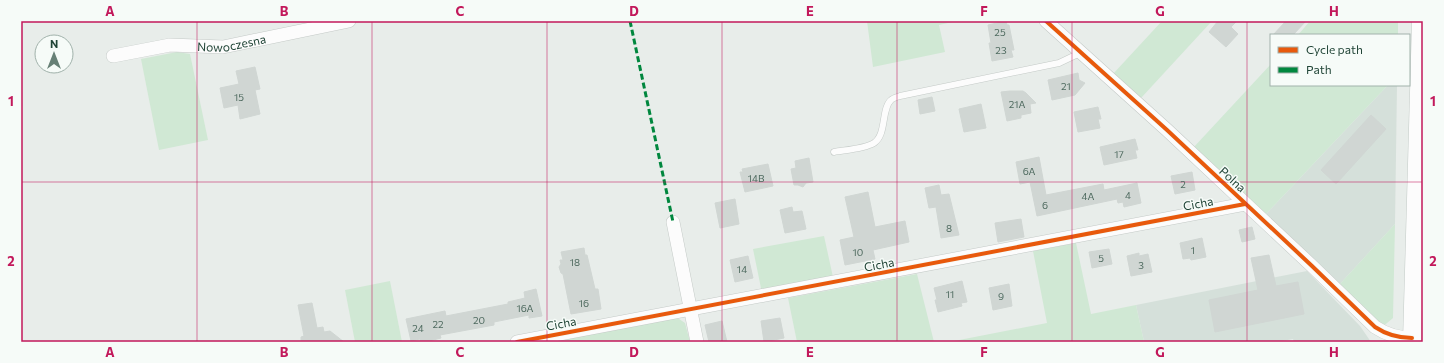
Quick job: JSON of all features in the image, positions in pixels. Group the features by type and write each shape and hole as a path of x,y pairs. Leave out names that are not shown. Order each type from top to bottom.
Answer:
{"main road":[{"path":"1412,340 1421,21"}],"street":[{"name":"Nowoczesna","path":"113,56 170,45 223,47 349,21"},
{"name":"Polna","path":"1046,21 1167,130 1375,327 1395,337 1412,340"},
{"name":"Cicha","path":"517,342 1245,204"},
{"path":"673,222 697,342"}],"lane":[{"path":"834,152 868,145 877,141 883,126 887,106 891,100 900,96 1059,63 1080,53"}],"shaded area":[{"path":"1387,86 1397,86 1395,224 1339,285 1265,215"},
{"path":"1307,271 1360,326 1371,342 1294,342 1293,339 1277,342 1144,342 1136,305"}],"green space":[{"path":"867,21 957,21 939,25 945,52 873,67"},
{"path":"1162,21 1212,21 1141,98 1113,74"},
{"path":"1310,21 1398,21 1398,34 1299,34"},
{"path":"177,52 190,54 208,140 159,150 141,59"},
{"path":"1270,65 1270,86 1387,86 1265,215 1193,148"},
{"path":"1395,224 1393,318 1381,328 1339,285"},
{"path":"824,236 833,277 762,293 753,249"},
{"path":"1076,243 1091,314 1136,305 1144,342 949,342 1047,323 1033,251"},
{"path":"917,274 934,342 797,342 788,298"},
{"path":"390,281 402,342 355,342 345,290"},
{"path":"676,317 685,323 690,342 555,341"}],"building":[{"path":"1006,21 1007,25 1009,25 1014,50 1011,50 1013,57 992,61 988,25"},
{"path":"1218,21 1237,21 1231,27 1238,34 1226,47 1209,32"},
{"path":"1286,21 1306,21 1294,34 1274,34"},
{"path":"255,67 260,89 255,90 260,114 240,119 238,105 224,108 220,88 239,84 236,71"},
{"path":"1078,73 1079,80 1085,83 1075,95 1052,100 1048,80"},
{"path":"1023,91 1036,103 1030,104 1031,113 1021,115 1021,118 1007,121 1001,92"},
{"path":"932,97 935,111 920,114 918,100"},
{"path":"981,104 986,128 964,132 959,109"},
{"path":"1098,107 1101,119 1098,119 1100,128 1078,132 1074,112"},
{"path":"1371,115 1386,129 1336,184 1321,170"},
{"path":"1135,139 1138,150 1135,150 1137,158 1104,165 1100,147"},
{"path":"1039,157 1046,195 1103,184 1104,190 1137,183 1141,203 1124,207 1123,202 1118,203 1117,199 1037,216 1030,182 1020,184 1016,162"},
{"path":"809,158 813,182 806,183 803,187 794,185 791,169 796,168 795,161"},
{"path":"768,164 773,186 745,192 740,172 743,172 742,169"},
{"path":"1192,172 1195,190 1175,194 1171,176"},
{"path":"939,185 941,195 949,194 959,235 941,238 936,207 929,208 925,188"},
{"path":"868,192 875,227 905,221 909,242 873,250 875,259 845,265 840,240 854,237 845,197"},
{"path":"735,199 739,224 720,228 715,203"},
{"path":"792,207 793,212 802,211 806,229 785,233 780,210"},
{"path":"1021,219 1024,237 998,242 995,223"},
{"path":"1252,227 1255,239 1242,242 1239,230"},
{"path":"1202,238 1206,257 1191,260 1190,258 1183,259 1180,243"},
{"path":"584,248 595,289 598,289 601,309 571,314 563,274 561,273 559,267 561,264 560,260 563,260 561,252"},
{"path":"1109,249 1112,264 1092,268 1089,252"},
{"path":"1139,253 1139,256 1148,254 1152,272 1131,276 1127,256"},
{"path":"1269,255 1276,286 1298,282 1304,314 1215,332 1209,300 1258,290 1251,258"},
{"path":"748,256 753,278 735,282 730,260"},
{"path":"962,281 967,302 961,303 962,306 938,312 934,288"},
{"path":"1009,284 1012,306 993,310 989,288"},
{"path":"536,289 542,316 529,318 529,315 494,322 494,325 440,335 441,338 425,342 421,342 420,339 411,341 406,319 445,311 446,316 508,304 508,302 525,298 524,292"},
{"path":"312,303 317,328 323,327 324,332 330,331 344,342 301,342 301,337 304,336 298,305"},
{"path":"780,318 784,338 764,342 761,321"},
{"path":"722,321 727,342 709,342 705,325"}],"marked path":[{"path":"630,21 673,222"}],"cycle path":[{"path":"1046,21 1167,130 1375,327 1393,336 1412,338"},
{"path":"517,342 1245,204"}]}
